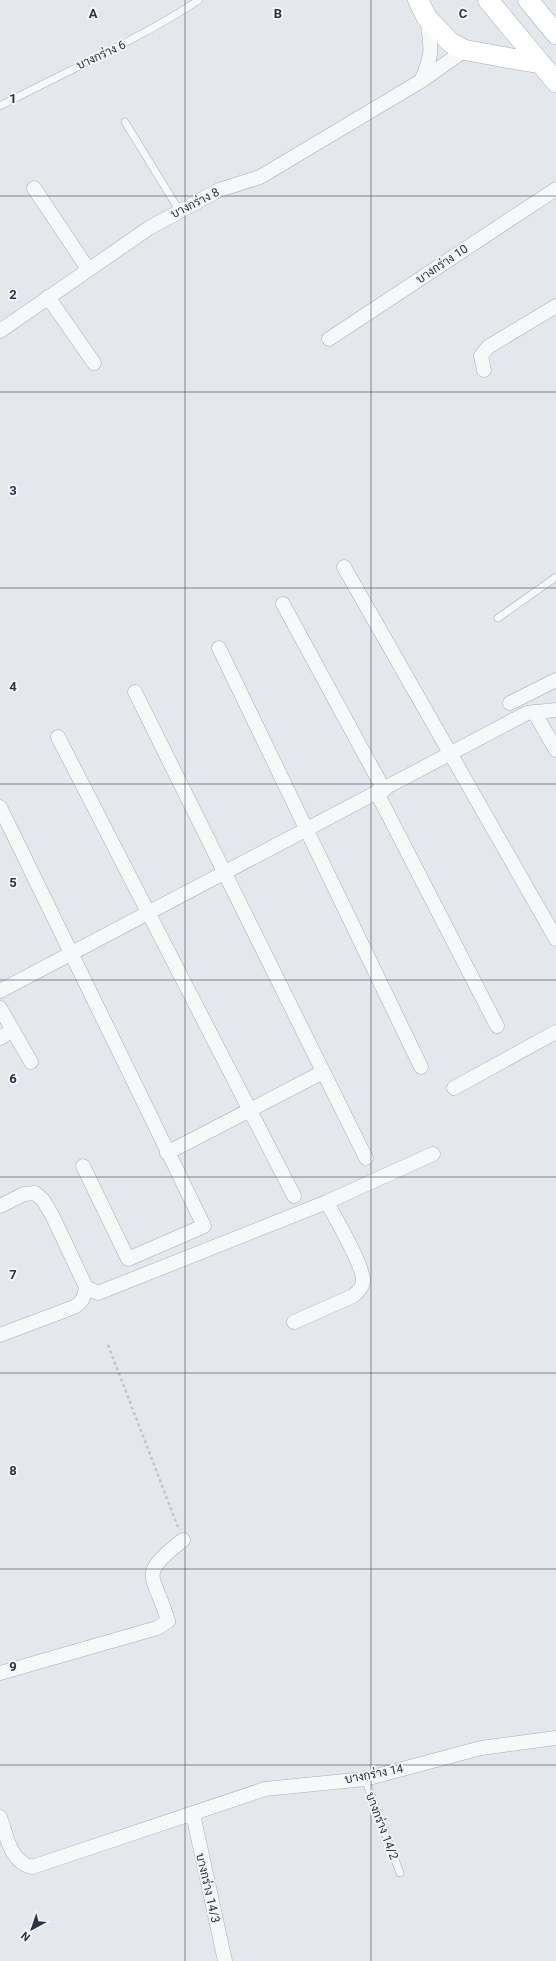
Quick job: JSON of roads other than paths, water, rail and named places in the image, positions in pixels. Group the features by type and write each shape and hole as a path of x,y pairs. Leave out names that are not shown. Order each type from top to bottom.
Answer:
{"main road":[{"path":"418,0 427,18 451,43 465,50 514,60 540,63"},
{"path":"488,0 556,82"},
{"path":"528,0 556,34"}],"street":[{"path":"421,81 430,61 432,44 427,18"},
{"name":"บางกร่าง 8","path":"0,331 149,228 179,210 219,190 260,177 421,81 465,50"},
{"path":"34,188 88,269"},
{"name":"บางกร่าง 10","path":"329,339 556,189"},
{"path":"48,297 94,363"},
{"path":"484,370 481,356 488,346 556,306"},
{"path":"344,567 450,755 555,934"},
{"path":"283,604 380,792 497,1026"},
{"path":"219,648 420,1067"},
{"path":"510,703 556,680"},
{"path":"135,692 366,1158"},
{"path":"0,991 380,792 527,713 556,710"},
{"path":"534,712 556,750"},
{"path":"58,737 294,1196"},
{"path":"1,809 204,1226 128,1259 83,1166"},
{"path":"0,1008 31,1062"},
{"path":"0,1038 13,1030"},
{"path":"454,1088 556,1032"},
{"path":"167,1152 250,1111 323,1072"},
{"path":"86,1287 98,1293 327,1202 433,1154"},
{"path":"0,1206 24,1194 36,1193 43,1200 86,1287 84,1298 81,1303 74,1307 0,1335"},
{"path":"294,1322 353,1296 360,1290 364,1281 359,1265 327,1202"},
{"path":"0,1673 157,1628 165,1624 168,1621 152,1576 154,1566 161,1558 183,1540"},
{"name":"บางกร่าง 14","path":"0,1817 15,1858 24,1866 32,1867 265,1789 365,1779 481,1748 556,1738"},
{"name":"บางกร่าง 14/3","path":"193,1814 225,1961"}],"lane":[{"name":"บางกร่าง 6","path":"0,106 164,23 199,0"},
{"path":"125,122 179,210"},
{"path":"498,618 556,577"},
{"name":"บางกร่าง 14/2","path":"365,1779 400,1872"}]}
